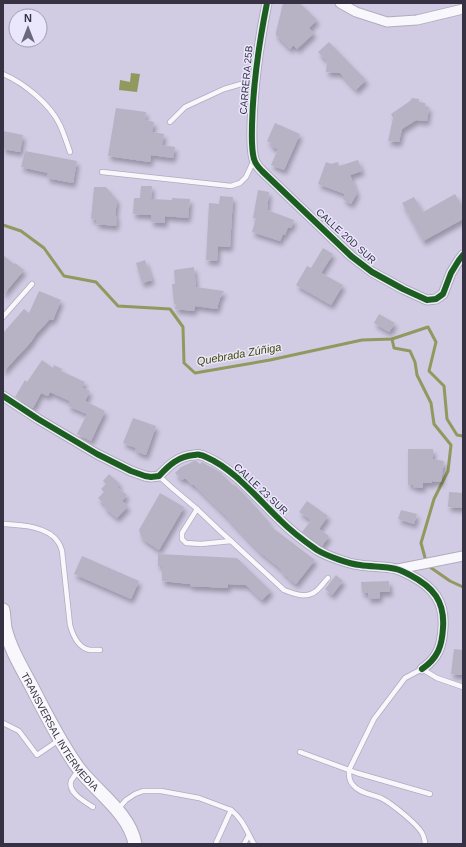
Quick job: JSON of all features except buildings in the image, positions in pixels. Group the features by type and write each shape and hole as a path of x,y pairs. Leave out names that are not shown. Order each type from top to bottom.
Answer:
{"street":[{"name":"CARRERA 25B","path":"254,160 252,145 252,109 261,29 267,3"},
{"path":"340,3 356,12 388,22 417,20 463,9"},
{"name":"CALLE 20D SUR","path":"254,160 262,172 351,256 372,272 403,289 427,300 436,299 443,294 451,273 462,259"},
{"path":"3,396 97,454 144,476 159,476"},
{"name":"CALLE 23 SUR","path":"159,476 178,459 188,455 200,455 216,462 243,484 281,521 320,552 359,565 398,569 419,580 431,590 440,604 443,613 442,634 439,650 430,663 422,669"},
{"path":"398,569 463,556"},
{"name":"TRANSVERSAL INTERMEDIA","path":"3,610 5,628 14,652 60,739 80,769 127,823 134,838 135,844"}],"lane":[{"path":"3,74 25,87 52,112 60,124 70,152"},
{"path":"170,122 185,107 224,89 255,80"},
{"path":"102,172 231,186 240,183 246,177 254,160"},
{"path":"3,317 32,284"},
{"path":"3,308 8,312"},
{"path":"159,476 196,508 284,590 305,596 315,592 328,578"},
{"path":"196,508 182,533 182,539 186,543 201,544 231,541"},
{"path":"3,524 20,525 41,530 50,534 58,542 62,551 70,625 73,636 80,645 88,650 100,650"},
{"path":"425,844 423,834 416,825 392,805 381,798 360,791 353,786 350,779 349,770 374,719 406,678 422,669 437,678 463,687"},
{"path":"3,723 19,731 37,755 60,739"},
{"path":"300,752 349,770 430,794"},
{"path":"80,769 71,781 70,787 73,792 93,807"},
{"path":"117,810 126,800 135,794 144,791 161,791 199,798 231,810 236,814 254,844"},
{"path":"216,843 231,810"},
{"path":"244,844 249,835"}],"shaded area":[{"path":"131,73 140,74 137,92 119,90 120,80 130,82"}],"waterway":[{"name":"Quebrada Zúñiga","path":"3,225 21,231 44,248 64,276 96,282 118,306 170,309 183,327 184,363 195,373 270,360 362,340 392,339 428,327 436,342 429,371 444,386 447,419 457,435 463,436"},
{"path":"392,339 394,348 410,351 415,362 417,375 431,403 434,424 451,445 448,471 434,499 421,543 427,565 450,581 463,587"}],"cycle path":[{"path":"267,3 261,33 253,110 252,151 258,167 351,256 372,272 427,300 436,299 443,294 451,273 463,255"},
{"path":"3,396 97,454 131,471 145,476 159,476 171,465 184,457 198,455 204,456 216,462 236,477 289,528 317,550 350,563 398,569 418,580 436,596 440,603 443,618 442,634 438,651 432,660 422,669"}]}
